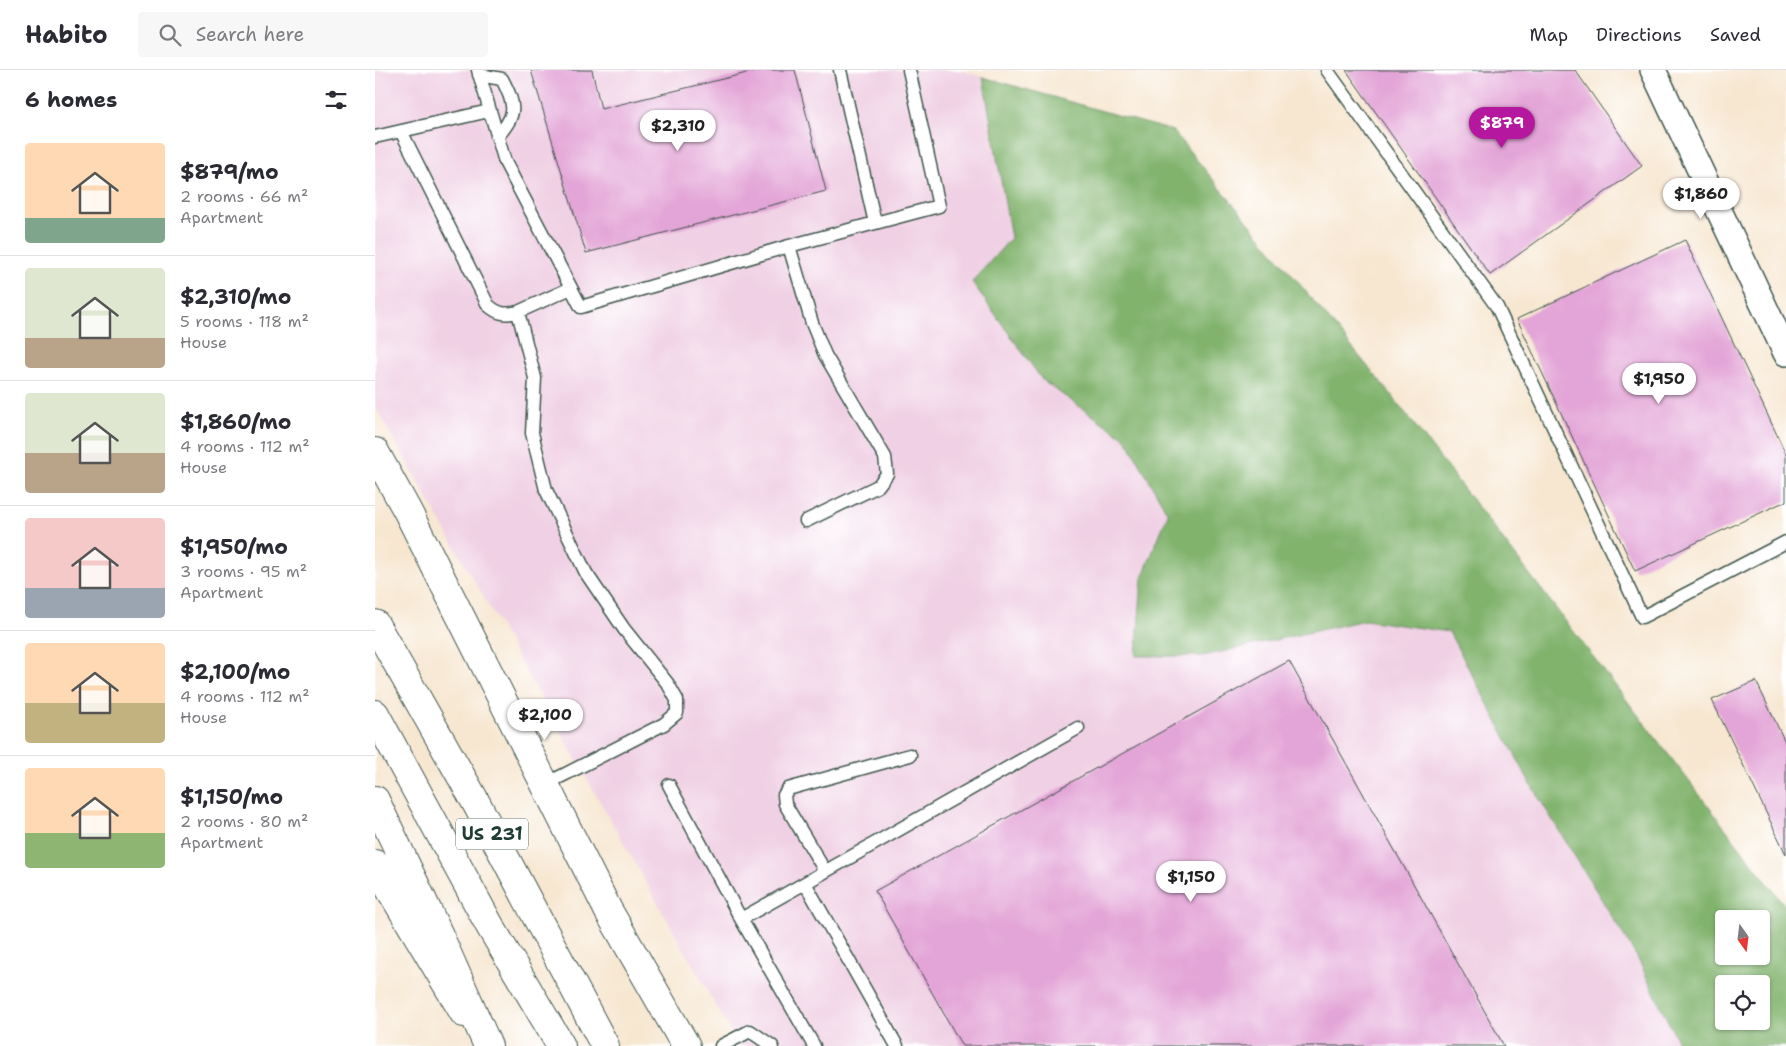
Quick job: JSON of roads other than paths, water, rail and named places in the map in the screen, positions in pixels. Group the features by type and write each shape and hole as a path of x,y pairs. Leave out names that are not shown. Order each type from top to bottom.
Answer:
{"main road":[{"path":"375,452 408,512 608,910 686,1046"},
{"name":"US 231","path":"375,624 474,799 605,1046"},
{"name":"US 231","path":"375,714 491,926 561,1046"},
{"path":"375,800 439,935 488,1046"},
{"path":"375,864 412,929 484,1046"}],"street":[{"path":"1653,70 1786,353"}],"lane":[{"path":"479,72 505,162 581,307 789,246 939,206 909,70"},
{"path":"1327,70 1497,307 1642,617 1786,542"},
{"path":"844,71 875,223"},
{"path":"479,72 502,79 509,91 512,105 511,121 497,137"},
{"path":"375,137 489,112"},
{"path":"401,131 488,305 496,312 506,315 518,312 571,288"},
{"path":"789,246 812,323 825,355 885,458 887,474 878,486 806,521"},
{"path":"518,312 535,378 533,433 547,490 586,573 624,629 668,684 677,700 677,713 664,724 544,785"},
{"path":"741,919 1079,728"},
{"path":"825,872 785,804 784,795 788,789 910,755"},
{"path":"669,785 810,1045"},
{"path":"805,883 897,1046"},
{"path":"721,1046 750,1031 772,1046"}]}
